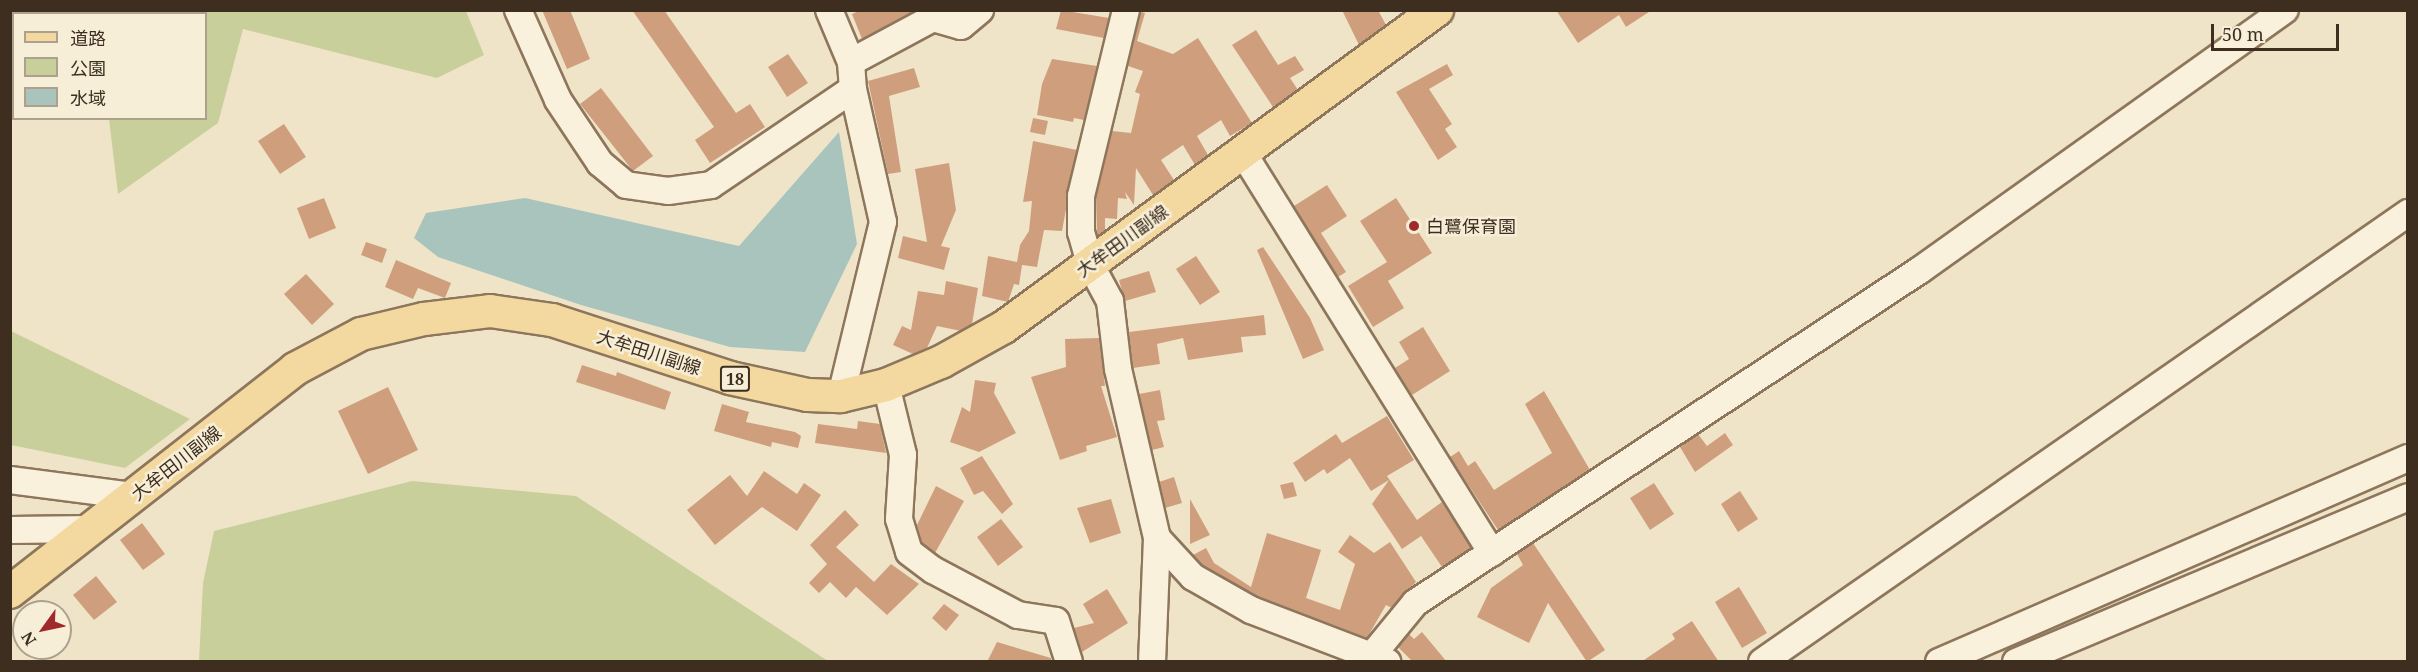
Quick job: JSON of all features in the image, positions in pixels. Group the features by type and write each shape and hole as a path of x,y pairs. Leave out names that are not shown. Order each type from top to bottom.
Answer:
{"main road":[{"name":"大牟田川副線","path":"10,592 295,369 361,334 424,319 489,311 552,320 730,378 808,395 841,396 886,385 941,362 1004,327 1437,10"}],"street":[{"path":"518,10 558,100 600,163 626,185 668,191 711,185 853,89"},
{"path":"829,10 851,62 853,89 883,222 841,396"},
{"path":"851,62 932,14 961,27 980,10"},
{"path":"1126,10 1080,196 1081,232 1090,264 1110,301 1118,369 1157,538 1152,662"},
{"path":"1157,538 1192,577 1251,610 1381,657 1415,603 1891,289 2285,10"},
{"path":"1243,153 1492,553"},
{"path":"1762,662 2408,213"},
{"path":"886,385 903,455 899,519 909,552 933,570 1018,615 1056,621 1069,662"},
{"path":"1939,662 2408,458"},
{"path":"10,480 134,496"},
{"path":"2016,662 2408,497"},
{"path":"10,530 93,529"}],"green space":[{"path":"96,11 466,11 484,55 437,78 243,29 218,123 118,194 109,120 207,120 207,12"},
{"path":"10,331 190,419 125,468 11,445"},
{"path":"412,481 576,496 828,661 199,661 203,583 214,531"}],"water":[{"path":"839,132 857,244 805,352 730,347 581,305 438,257 414,238 426,213 525,198 739,246"}],"building":[{"path":"542,10 570,10 590,59 567,69"},
{"path":"632,10 664,10 736,113 750,104 765,127 710,163 695,140 714,127"},
{"path":"861,10 915,10 862,39 852,14"},
{"path":"1061,10 1109,18 1104,38 1056,29"},
{"path":"1342,10 1378,10 1386,25 1359,45"},
{"path":"1556,10 1652,10 1626,27 1619,15 1578,43"},
{"path":"1141,12 1145,13 1137,41 1173,54 1198,38 1252,123 1230,136 1221,120 1197,136 1208,155 1195,165 1183,145 1161,160 1174,180 1153,195 1136,168 1134,205 1125,192 1127,199 1118,198 1117,219 1105,218 1105,231 1097,235 1096,198 1112,131 1131,133 1140,94 1135,92 1143,71 1128,66"},
{"path":"1256,30 1278,65 1295,56 1304,70 1290,78 1298,90 1273,107 1232,45"},
{"path":"788,54 808,83 787,97 768,67"},
{"path":"1052,59 1097,66 1084,120 1074,118 1073,122 1037,115 1042,84"},
{"path":"1447,64 1453,75 1429,89 1452,124 1445,129 1457,147 1438,160 1396,92"},
{"path":"914,68 920,87 889,96 901,172 888,174 868,81"},
{"path":"601,88 653,156 633,171 580,104"},
{"path":"1033,118 1048,121 1045,135 1030,132"},
{"path":"284,124 306,157 280,174 258,141"},
{"path":"1033,141 1077,150 1062,231 1044,230 1037,267 1022,265 1019,285 1014,284 1008,302 982,296 988,256 1017,262 1020,245 1029,231 1032,201 1023,202"},
{"path":"949,163 956,210 941,246 950,248 944,270 898,258 903,236 927,242 915,169"},
{"path":"1327,185 1347,216 1321,233 1346,272 1338,277 1294,206"},
{"path":"324,198 336,228 309,239 297,208"},
{"path":"1396,198 1432,253 1388,281 1404,308 1373,327 1348,286 1387,262 1360,221"},
{"path":"366,242 387,249 382,263 361,255"},
{"path":"1263,247 1310,318 1324,350 1303,359 1257,250"},
{"path":"1196,256 1220,292 1200,305 1176,269"},
{"path":"396,260 451,283 445,298 418,288 413,299 385,287"},
{"path":"1149,271 1156,292 1125,301 1119,280"},
{"path":"306,274 334,304 312,325 284,294"},
{"path":"946,281 978,288 972,324 961,331 937,326 927,348 913,354 893,345 902,326 911,330 918,291 944,295"},
{"path":"1264,315 1266,335 1241,337 1243,352 1188,360 1183,338 1157,344 1160,364 1133,368 1129,332"},
{"path":"1423,327 1450,371 1412,395 1395,368 1409,359 1399,342"},
{"path":"1099,338 1105,386 1101,386 1117,437 1086,446 1087,451 1060,460 1031,377 1066,367 1065,339"},
{"path":"582,365 616,376 617,372 671,392 665,410 576,382"},
{"path":"975,380 996,383 994,393 1016,433 979,452 950,442 962,407 970,412"},
{"path":"388,387 418,450 368,474 338,411"},
{"path":"1160,390 1165,420 1157,421 1164,447 1152,450 1139,394"},
{"path":"1544,391 1590,470 1498,530 1450,457 1459,451 1468,466 1475,461 1494,490 1552,453 1525,404"},
{"path":"722,404 749,412 746,422 795,432 801,436 798,448 772,442 771,447 714,431"},
{"path":"1387,416 1414,460 1387,476 1417,520 1442,502 1471,548 1442,567 1421,536 1402,549 1372,504 1389,480 1371,491 1350,458 1327,474 1324,469 1305,482 1293,463 1336,434 1342,443"},
{"path":"858,421 880,424 886,453 815,443 818,424 857,429"},
{"path":"1725,433 1733,445 1695,472 1680,447 1698,434 1707,446"},
{"path":"982,456 1013,504 1002,514 983,491 974,495 960,468"},
{"path":"764,471 797,494 804,483 821,495 797,531 762,507 715,545 687,510 730,475 747,496"},
{"path":"1174,477 1182,503 1165,508 1159,482"},
{"path":"1293,482 1297,496 1284,499 1280,485"},
{"path":"1654,483 1674,514 1650,530 1630,498"},
{"path":"936,486 964,501 935,553 922,543 917,525"},
{"path":"1740,491 1758,519 1738,532 1721,504"},
{"path":"1111,499 1121,533 1090,543 1077,508"},
{"path":"1190,499 1210,535 1190,544"},
{"path":"845,510 859,525 836,547 874,582 891,564 919,584 887,615 856,587 846,598 830,582 819,593 809,583 827,564 810,545"},
{"path":"1001,519 1023,547 998,566 977,537"},
{"path":"142,523 165,554 143,570 120,540"},
{"path":"1267,533 1321,550 1306,598 1340,610 1355,564 1338,552 1350,535 1374,553 1390,542 1416,582 1392,608 1386,605 1367,638 1257,596 1202,565 1193,555 1206,548 1214,563 1251,587"},
{"path":"1533,543 1605,650 1587,662 1548,603 1529,643 1477,617 1491,588 1523,565 1517,554"},
{"path":"96,576 117,602 94,620 73,595"},
{"path":"1739,587 1767,633 1742,648 1715,602"},
{"path":"1107,589 1128,623 1082,652 1074,628 1094,623 1083,604"},
{"path":"944,604 959,615 946,631 932,618"},
{"path":"1692,621 1719,662 1641,662 1675,639 1672,634"},
{"path":"1422,632 1447,662 1413,662 1398,647 1409,634 1414,639"},
{"path":"997,642 1051,658 1051,662 987,662"}],"place":[{"name":"白鷺保育園","path":"1414,226"}]}
